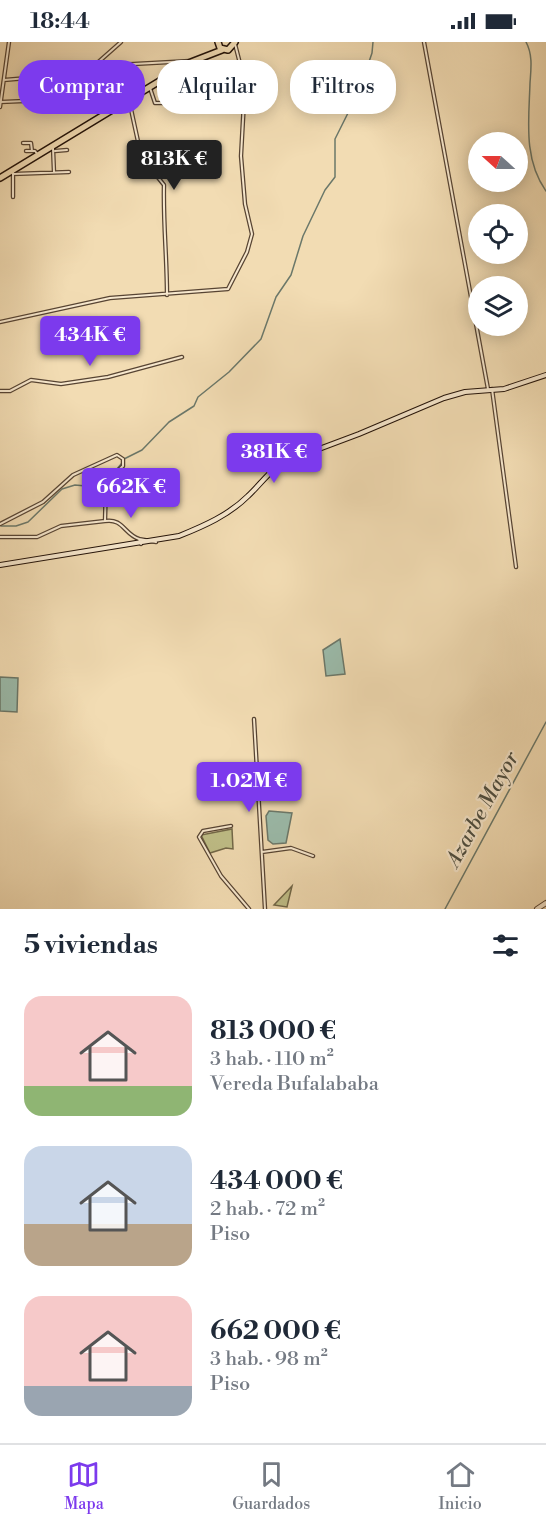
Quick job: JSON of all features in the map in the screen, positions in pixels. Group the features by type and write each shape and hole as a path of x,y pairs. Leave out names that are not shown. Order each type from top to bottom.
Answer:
{"main road":[{"path":"202,56 218,42 222,50"},
{"path":"195,60 235,45"},
{"path":"145,91 157,84"},
{"path":"0,178 38,155 53,149 107,114"},
{"path":"0,565 156,542 206,526 240,504 275,466 444,398 490,389 504,389 546,375"},
{"path":"537,909 546,903"}],"street":[{"path":"0,107 4,61 9,42"},
{"path":"103,60 121,42"},
{"path":"424,42 490,389 516,567"},
{"path":"0,322 110,298 228,289 251,240 252,229 243,186 240,140 245,82 235,45"},
{"path":"4,80 18,79"},
{"path":"150,88 155,103 157,103"},
{"path":"1,102 18,101"},
{"path":"132,114 139,146 152,170 164,185 162,212 166,240 167,295"},
{"path":"23,143 32,143 32,151"},
{"path":"54,172 53,149 67,150"},
{"path":"26,152 32,151 38,155"},
{"path":"13,197 13,172 69,172"},
{"path":"0,391 10,391 31,380 61,384 108,377 182,357"},
{"path":"0,524 43,502 73,475 120,455 124,464 106,482 105,520"},
{"path":"0,537 37,537 61,526 105,520 121,523 132,536 156,542"},
{"path":"139,539 141,544"},
{"path":"254,719 265,909"},
{"path":"231,826 203,831 199,837 229,887 249,909"},
{"path":"262,852 291,848 313,856"}],"shaded area":[{"path":"340,639 345,674 326,676 323,650"},
{"path":"0,677 18,678 17,712 0,711"},
{"path":"269,811 292,813 286,843 273,844 268,840 266,816"},
{"path":"232,829 233,849 226,848 210,853 201,835"},
{"path":"292,886 287,907 274,905"}],"waterway":[{"path":"124,459 142,450 169,422 194,406 198,397 229,372 261,339 276,297 291,275 303,236 325,190 335,177 335,139 359,91 372,53 373,42"},
{"name":"Azarbe Mayor","path":"526,42 531,62 529,139 534,166 546,191"},
{"path":"1,526 16,526 28,522 62,489 75,485 86,486 95,479 111,476 122,463"},
{"name":"Azarbe Mayor","path":"445,909 546,722"}]}
